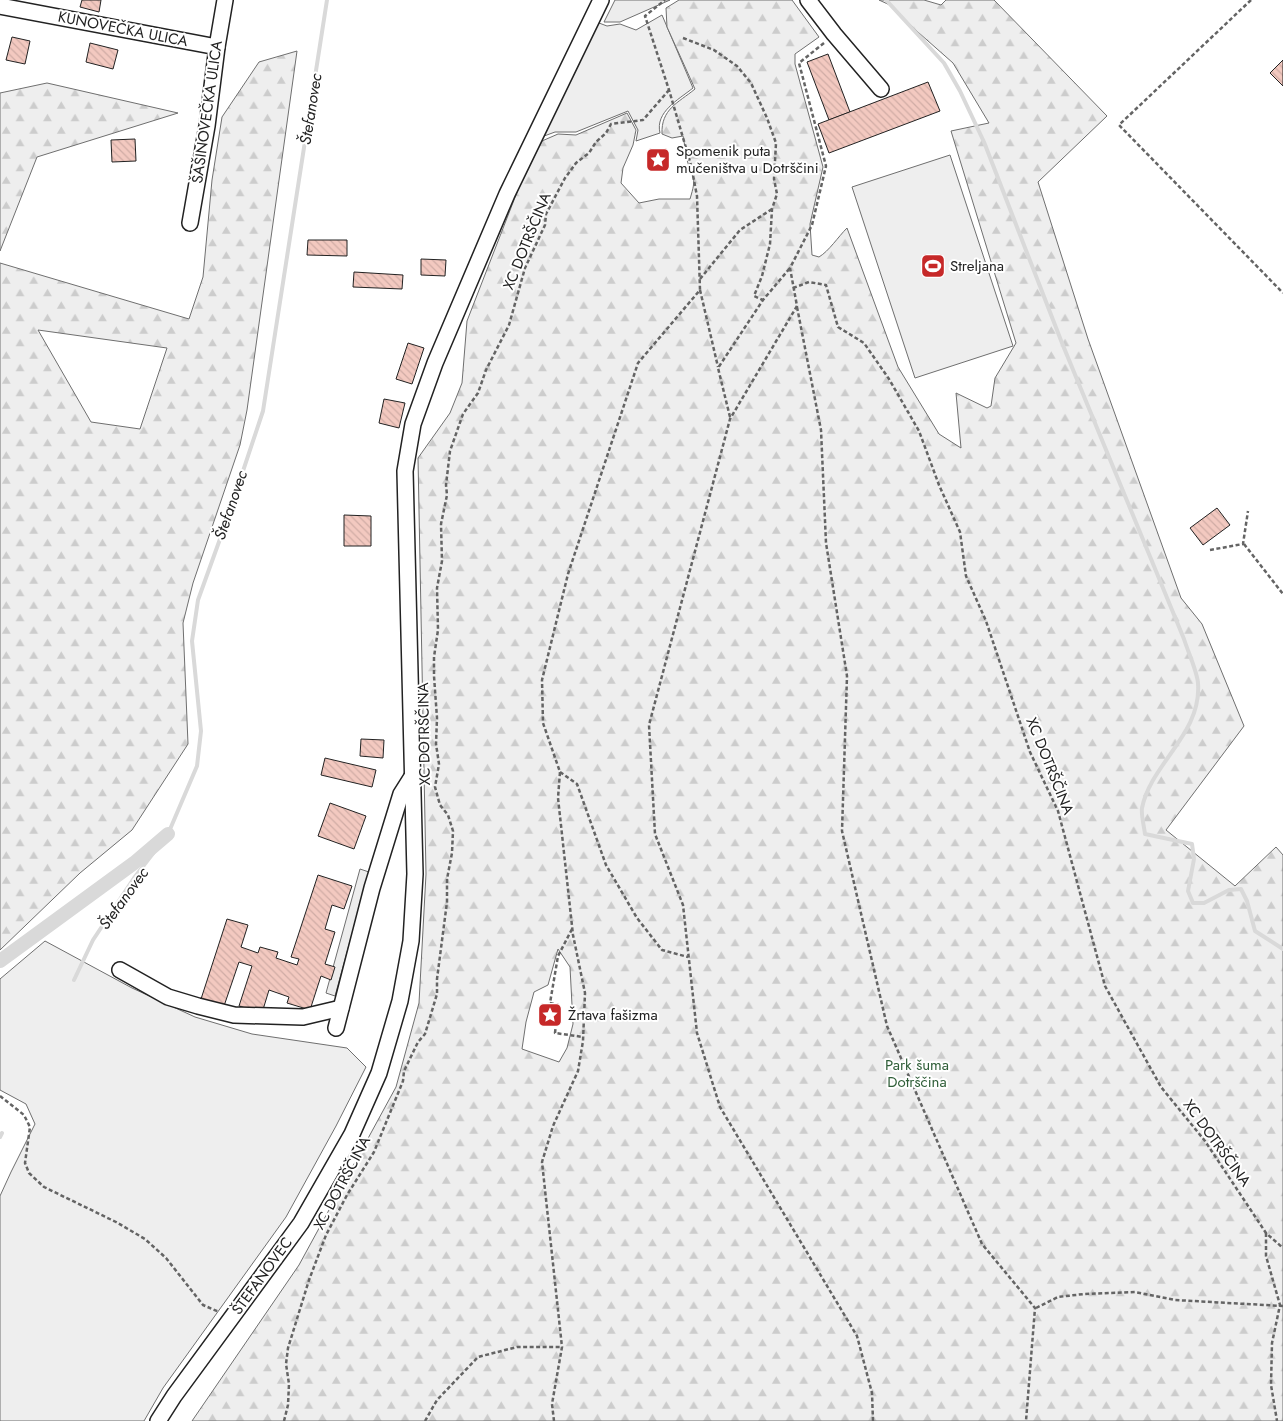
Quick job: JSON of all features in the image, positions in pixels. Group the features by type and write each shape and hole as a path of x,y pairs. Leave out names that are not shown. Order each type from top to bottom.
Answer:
{"street":[{"name":"ŠAŠINOVEČKA ULICA","path":"190,223 207,126 224,0"},
{"name":"ŠTEFANOVEC","path":"158,1421 174,1396 301,1223 352,1134 379,1073 400,1001 411,941 415,874 405,471 413,424 435,363 507,194 601,0"},
{"path":"808,0 881,89"},
{"name":"KUNOVEČKA ULICA","path":"0,6 217,46"},
{"path":"336,1028 372,888 401,794 413,775"},
{"path":"120,970 168,996 234,1015 303,1017 341,1008"}],"path":[{"path":"665,0 645,16 669,90 697,196 700,290 730,419"},
{"path":"1251,0 1119,125 1283,293"},
{"path":"718,368 763,300 790,268 812,225 826,166 799,63 834,34"},
{"path":"683,38 714,50 738,66 751,84 776,143 774,179 777,194 772,209 770,244 762,276 754,296 763,300"},
{"name":"XC DOTRŠČINA","path":"284,1421 288,1405 289,1384 286,1364 288,1348 309,1280 326,1235 347,1195 374,1152 403,1081 404,1071 418,1042 425,1034 437,994 437,978 447,902 447,879 452,853 453,831 448,815 440,805 435,787 439,764 436,744 437,718 434,676 434,657 438,630 437,588 442,561 442,524 447,495 446,484 450,451 463,414 478,393 486,370 509,325 524,268 545,225 546,214 565,178 576,163 589,153 611,124 643,120 669,90"},
{"path":"700,279 740,230 772,209"},
{"path":"790,268 792,288 821,430 826,543 847,676 842,831 885,1017 891,1035 982,1244 1036,1308 1026,1421"},
{"name":"XC DOTRŠČINA","path":"792,288 809,282 826,285 838,327 864,343 919,431 938,485 960,532 966,576 986,621 1030,752 1058,810 1105,986 1161,1087 1205,1141 1266,1232 1283,1248"},
{"path":"554,1421 552,1404 562,1347 542,1162 553,1126 578,1071 586,993 572,928 558,798 560,772 543,723 542,680 568,574 638,363 700,290"},
{"path":"797,306 730,419 649,725 655,834 683,904 696,1033 720,1107 857,1336 872,1393 873,1421"},
{"path":"1248,511 1243,544 1283,594"},
{"path":"1210,550 1243,544"},
{"path":"560,772 577,784 606,865 637,918 662,950 688,957"},
{"path":"572,928 558,956 550,1003 558,1005 555,1033 583,1036"},
{"path":"0,1096 24,1115 30,1127 25,1163 30,1172 44,1187 116,1222 145,1239 166,1258 204,1305 232,1317"},
{"path":"1266,1232 1266,1256 1281,1306 1272,1352 1271,1385 1277,1421"},
{"path":"1036,1308 1058,1297 1135,1292 1174,1300 1281,1306"},
{"path":"425,1421 437,1400 478,1358 517,1347 562,1347"}],"green space":[{"name":"Park šuma Dotrščina","path":"679,0 792,0 819,37 795,54 795,64 823,167 810,224 812,255 819,257 823,254 847,228 898,367 939,434 961,448 956,393 987,408 991,406 995,378 1016,343 951,131 989,123 953,63 892,6 879,0 924,0 941,5 946,0 994,0 1107,116 1038,182 1088,339 1181,598 1202,624 1244,726 1166,830 1235,886 1276,847 1283,855 1283,1421 192,1421 299,1265 396,1087 419,1003 426,874 418,458 450,413 462,383 467,321 521,182 542,141 558,134 576,135 627,113 636,130 633,145 623,168 621,183 639,203 659,199 690,199 693,179 686,158 683,136 672,138 662,134 662,125 668,112 695,89 667,27 666,8","holes":["558,949 570,967 573,1024 567,1048 559,1062 522,1049 526,1022 534,992 548,985"]},
{"path":"662,15 693,88 664,113 659,126 660,133 636,141 638,130 628,111 576,132 555,132 536,139 599,23 607,26 620,24 636,30"},
{"path":"297,51 247,410 240,445 193,583 183,623 188,744 132,830 80,873 0,950 0,263 189,319 203,277 212,180 222,117 259,62","holes":["38,330 167,348 140,429 91,422"]},
{"path":"47,83 178,113 37,157 0,251 0,93"},
{"name":"Streljana","path":"950,155 1013,346 915,378 852,187"},
{"path":"45,941 132,988 195,1017 252,1034 347,1048 366,1067 286,1217 163,1388 144,1421 0,1421 0,1196 35,1124 26,1104 0,1090 0,979"}],"shaded area":[{"path":"615,0 670,0 620,22 604,22"},
{"path":"360,869 369,872 335,996 326,993"}],"building":[{"path":"82,0 101,0 99,12 80,7"},
{"path":"12,37 30,41 25,64 6,60"},
{"path":"90,43 118,50 113,69 86,62"},
{"path":"828,54 850,112 829,120 807,62"},
{"path":"1283,60 1283,86 1270,73"},
{"path":"928,82 940,111 829,153 818,124"},
{"path":"135,139 136,161 112,162 111,140"},
{"path":"308,240 347,240 347,256 307,255"},
{"path":"421,259 446,260 445,276 421,275"},
{"path":"354,272 403,275 402,289 353,287"},
{"path":"408,343 424,348 412,384 396,379"},
{"path":"384,399 405,403 399,428 379,423"},
{"path":"1217,508 1230,525 1203,545 1190,528"},
{"path":"344,515 371,516 371,546 344,546"},
{"path":"361,739 384,740 383,758 360,756"},
{"path":"325,758 376,770 372,787 321,775"},
{"path":"330,803 366,816 354,849 318,836"},
{"path":"318,875 352,886 344,909 332,905 325,929 335,932 325,964 335,967 331,980 321,976 310,1010 287,1003 289,997 269,990 262,1013 239,1006 252,966 239,962 224,1006 201,999 227,919 248,925 241,947 258,953 260,947 278,952 276,958 297,965 299,959 291,957"}],"waterway":[{"name":"Štefanovec","path":"74,980 93,940 134,878 168,834 197,766 201,731 192,641 198,600 263,411 327,0"},
{"path":"886,0 944,63 960,91 984,142 1062,343 1184,639 1196,673 1198,683 1197,701 1192,718 1147,792 1142,808 1145,834 1192,844 1194,859 1188,891 1193,903 1204,903 1229,890 1241,889 1247,901 1255,931 1283,949"},
{"path":"0,961 134,863 168,834"},
{"name":"Štefanovec","path":"0,1137 2,1133"}],"place":[{"name":"Spomenik puta mučeništva u Dotrščini","path":"658,160"},
{"name":"Streljana","path":"933,266"},
{"name":"Žrtava fašizma","path":"550,1015"}]}
